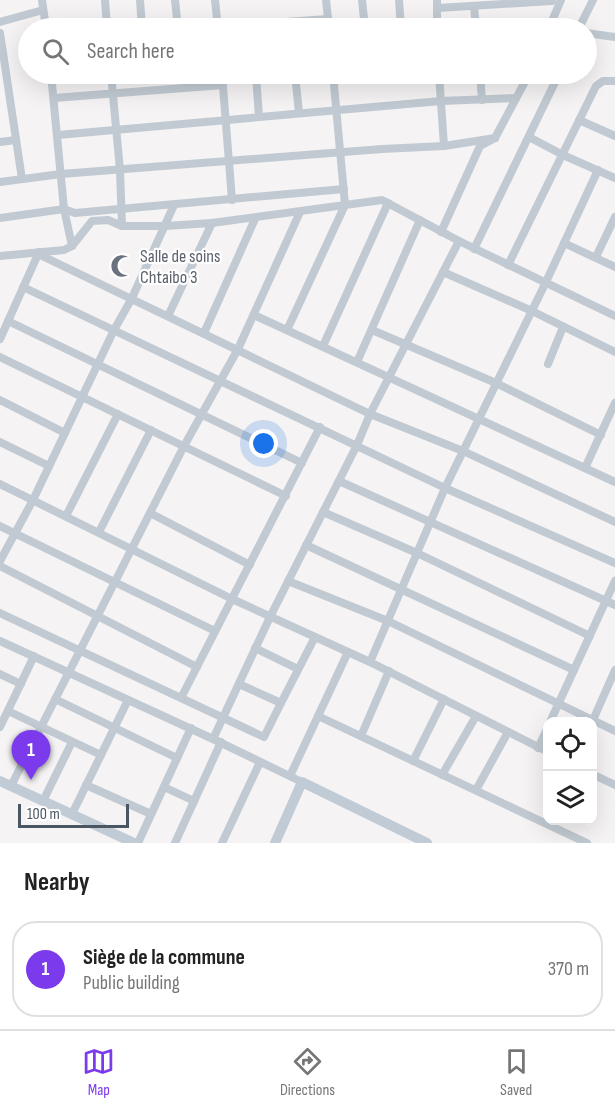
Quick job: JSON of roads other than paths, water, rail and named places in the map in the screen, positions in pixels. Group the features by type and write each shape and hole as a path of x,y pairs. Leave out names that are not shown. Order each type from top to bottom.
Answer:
{"street":[{"path":"42,0 45,18"},
{"path":"105,0 106,18"},
{"path":"140,0 141,18"},
{"path":"175,0 177,18"},
{"path":"215,0 217,18"},
{"path":"326,0 328,18"},
{"path":"362,0 364,18"},
{"path":"399,0 400,18"},
{"path":"437,4 474,6 552,0 554,16"},
{"path":"554,16 561,0"},
{"path":"584,18 593,0"},
{"path":"474,6 475,18"},
{"path":"0,22 44,10"},
{"path":"0,33 2,63 22,179"},
{"path":"597,35 615,37"},
{"path":"508,265 596,86 603,81 615,81"},
{"path":"52,84 64,209 72,246"},
{"path":"112,84 120,170 122,226"},
{"path":"257,84 259,117"},
{"path":"296,84 299,113"},
{"path":"287,330 345,205 334,84"},
{"path":"440,84 444,146"},
{"path":"481,84 482,100"},
{"path":"441,232 480,146 495,138 524,84"},
{"path":"474,249 554,84"},
{"path":"54,98 223,85 232,200"},
{"path":"58,135 299,113 516,98"},
{"path":"0,107 10,106"},
{"path":"579,120 615,136"},
{"path":"529,137 615,178"},
{"path":"0,182 61,174 444,146 495,138"},
{"path":"0,142 16,140"},
{"path":"370,662 445,488 598,170"},
{"path":"0,218 64,209 75,213 344,189"},
{"path":"0,256 64,250 72,246 92,221 108,220 122,226 212,223 255,219 382,200 474,249 615,316"},
{"path":"323,346 388,203"},
{"path":"174,205 132,298 114,330 0,564 197,667"},
{"path":"11,786 184,446 238,349 300,212"},
{"path":"596,257 615,218"},
{"path":"204,333 255,219"},
{"path":"357,362 420,220"},
{"path":"168,316 212,223"},
{"path":"175,843 217,741 223,717 270,616 459,241"},
{"path":"564,243 615,267"},
{"path":"38,253 370,414 463,451 615,522"},
{"path":"0,339 38,253"},
{"path":"443,272 532,311 615,352"},
{"path":"23,287 445,488 615,563"},
{"path":"255,315 615,482"},
{"path":"8,321 302,463"},
{"path":"549,364 563,327"},
{"path":"372,330 496,383 601,435"},
{"path":"0,357 286,496"},
{"path":"0,400 65,433"},
{"path":"585,468 615,403"},
{"path":"66,516 118,414"},
{"path":"181,698 320,427"},
{"path":"99,532 151,430"},
{"path":"0,442 49,466"},
{"path":"339,480 615,606"},
{"path":"0,484 232,599 389,671 543,750"},
{"path":"323,512 417,553 590,636"},
{"path":"150,513 250,565"},
{"path":"0,526 215,631"},
{"path":"306,545 574,670"},
{"path":"288,581 388,621 586,717"},
{"path":"552,717 615,581"},
{"path":"0,613 264,737 315,637"},
{"path":"0,641 217,741 427,843"},
{"path":"255,648 298,669"},
{"path":"290,776 348,652"},
{"path":"0,727 34,656"},
{"path":"594,717 615,670"},
{"path":"361,736 389,671"},
{"path":"0,674 21,684"},
{"path":"239,684 281,704"},
{"path":"55,699 177,758"},
{"path":"413,761 444,699"},
{"path":"72,814 128,700"},
{"path":"8,711 101,755"},
{"path":"318,716 587,843"},
{"path":"442,775 476,716"},
{"path":"597,722 615,731"},
{"path":"0,781 136,843 191,729"},
{"path":"476,790 508,732"},
{"path":"538,748 543,738"},
{"path":"43,801 72,742"},
{"path":"222,843 260,762"},
{"path":"597,776 615,785"},
{"path":"275,843 302,782"},
{"path":"86,785 151,814"},
{"path":"164,787 194,801"}],"place":[{"name":"Salle de soins Chtaibo 3","path":"122,266"},
{"name":"Siège de la commune","path":"31,780"}]}
